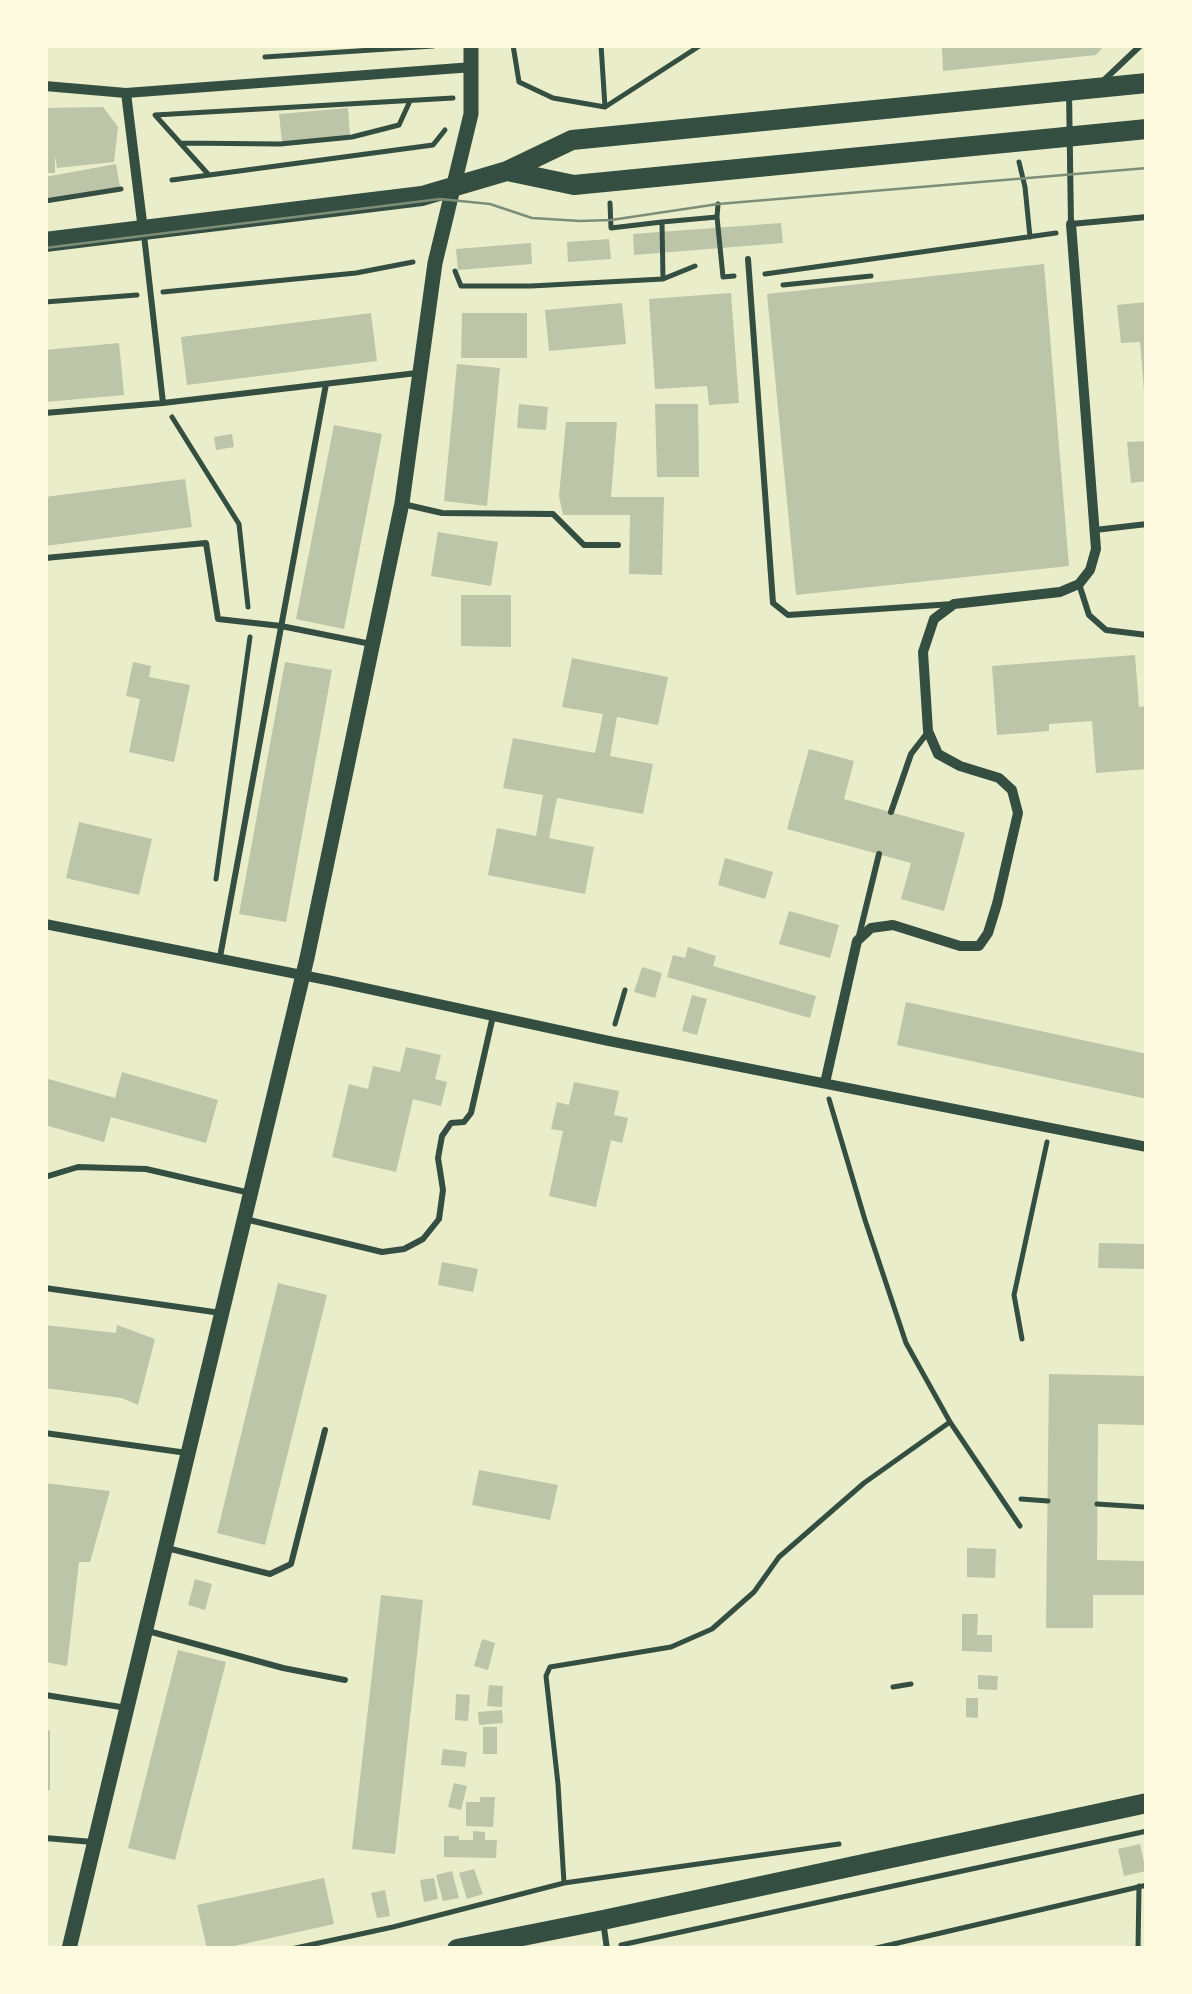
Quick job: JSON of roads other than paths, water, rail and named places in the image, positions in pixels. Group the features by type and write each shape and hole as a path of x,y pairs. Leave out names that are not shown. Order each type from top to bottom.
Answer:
{"main road":[{"path":"45,242 422,196 507,172 572,140 1147,83"},
{"path":"507,172 574,185 1147,129"},
{"path":"457,1949 1147,1803"}],"street":[{"path":"68,1949 303,975 402,504 435,263 470,114 471,45"},
{"path":"45,86 126,93 473,67"},
{"path":"126,93 144,230"},
{"path":"824,1083 857,941 871,928 893,925 960,946 979,946 988,932 1018,813 1012,790 999,778 960,766 938,754 928,731 922,652 934,619 954,604 1060,592 1080,584 1090,570 1096,550 1071,224"},
{"path":"45,924 303,975 722,1069 824,1083 1147,1148"}],"lane":[{"path":"1096,88 1141,45"},
{"path":"1069,91 1071,224 1147,217"},
{"path":"144,230 163,403"},
{"path":"748,259 772,603 788,615 954,604"},
{"path":"45,413 420,372"},
{"path":"220,959 326,384"},
{"path":"402,504 442,513 553,514 584,545 618,545"},
{"path":"1094,530 1147,524"},
{"path":"45,558 206,543 218,618 372,645"},
{"path":"1080,584 1088,615 1106,630 1147,635"},
{"path":"892,812 911,754 928,731"},
{"path":"857,941 879,854"},
{"path":"244,1219 382,1252 423,1239 438,1219 443,1190 438,1158 442,1136 451,1123 464,1122 471,1113 493,1016"},
{"path":"45,1178 78,1167 146,1169 251,1193"},
{"path":"45,1288 222,1313"},
{"path":"165,1548 270,1574 291,1564 325,1430"},
{"path":"45,1433 188,1453"},
{"path":"145,1630 283,1668 345,1680"},
{"path":"45,1696 127,1708"},
{"path":"45,1838 94,1842"},
{"path":"603,1920 607,1949"}],"tram line":[{"path":"45,248 440,199 490,204 532,218 611,220 718,204 1147,168"}]}
